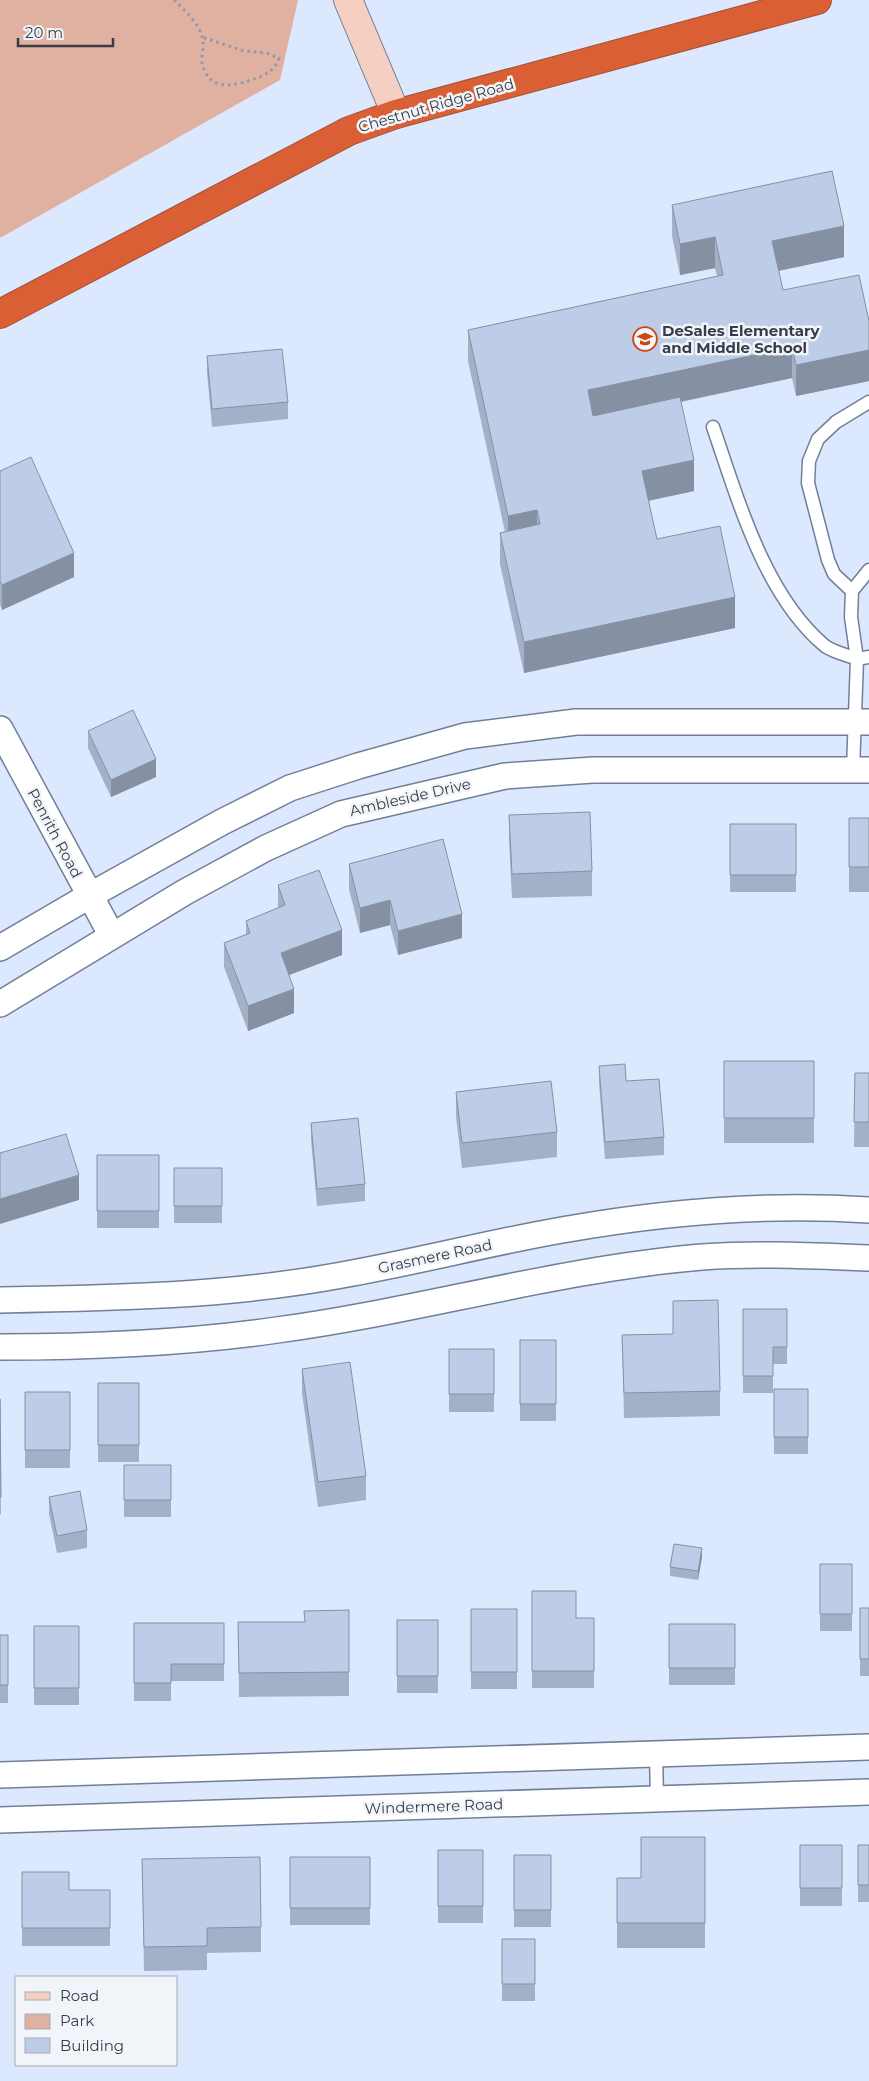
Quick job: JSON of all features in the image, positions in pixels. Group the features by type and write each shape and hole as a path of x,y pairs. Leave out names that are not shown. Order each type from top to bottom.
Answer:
{"highway":[{"name":"Chestnut Ridge Road","path":"0,314 349,130 396,114 817,0"}],"street":[{"path":"348,0 396,114"},
{"path":"0,948 222,822 290,788 358,766 465,736 576,722 861,722"},
{"name":"Penrith Road","path":"0,729 112,936"},
{"name":"Ambleside Drive","path":"0,1004 185,892 266,848 341,814 411,796 505,776 583,771 861,770"},
{"name":"Grasmere Road","path":"0,1300 153,1297 259,1287 342,1275 563,1229 674,1214 770,1207 869,1210"},
{"path":"0,1347 57,1347 193,1340 278,1330 600,1270 702,1257 789,1256 869,1258"},
{"path":"0,1775 869,1747"},
{"name":"Windermere Road","path":"0,1820 869,1792"}],"lane":[{"path":"852,591 834,574 828,560 808,483 809,462 818,439 836,422 869,402"},
{"path":"713,427 750,533 773,580 802,622 826,647 863,658"},
{"path":"861,770 863,658 851,618 852,591 869,570"},
{"path":"656,1754 657,1799"}],"path":[{"path":"174,0 185,10 202,37 202,64 210,80 223,87 263,77 276,66 279,58 266,53 244,52 202,37"}],"green space":[{"path":"0,0 298,0 280,80 0,238"}],"building":[{"path":"832,171 844,226 772,241 783,290 859,275 869,321 869,350 796,365 792,347 588,390 593,416 680,397 694,460 642,471 657,539 720,526 735,597 524,642 500,533 540,524 537,510 508,516 468,330 723,275 715,237 680,244 672,205"},
{"path":"282,349 288,402 212,409 207,356"},
{"path":"31,457 74,553 2,585 0,581 0,471"},
{"path":"133,710 156,759 111,780 88,731"},
{"path":"590,812 592,871 512,874 509,815"},
{"path":"849,818 869,818 869,867 849,867"},
{"path":"730,824 796,824 796,875 730,875"},
{"path":"443,839 462,914 398,931 390,900 360,908 349,864"},
{"path":"319,870 342,930 281,953 294,989 248,1006 224,943 250,933 246,921 285,905 278,885"},
{"path":"724,1061 814,1061 814,1118 724,1118"},
{"path":"625,1064 626,1081 659,1079 664,1137 605,1142 599,1066"},
{"path":"855,1073 869,1073 869,1122 854,1122"},
{"path":"551,1081 557,1132 462,1143 456,1092"},
{"path":"358,1118 365,1184 317,1189 311,1123"},
{"path":"66,1134 79,1175 0,1199 0,1153"},
{"path":"97,1155 159,1155 159,1211 97,1211"},
{"path":"174,1168 222,1168 222,1206 174,1206"},
{"path":"718,1300 720,1391 624,1393 622,1335 673,1334 673,1301"},
{"path":"743,1309 787,1309 787,1347 773,1347 773,1376 743,1376"},
{"path":"520,1340 556,1340 556,1404 520,1404"},
{"path":"449,1349 494,1349 494,1394 449,1394"},
{"path":"350,1362 366,1476 318,1482 302,1369"},
{"path":"98,1383 139,1383 139,1445 98,1445"},
{"path":"774,1389 808,1389 808,1437 774,1437"},
{"path":"25,1392 70,1392 70,1450 25,1450"},
{"path":"0,1399 1,1497 0,1497"},
{"path":"124,1465 171,1465 171,1500 124,1500"},
{"path":"80,1491 87,1530 57,1536 49,1497"},
{"path":"674,1544 702,1548 698,1571 670,1567"},
{"path":"820,1564 852,1564 852,1614 820,1614"},
{"path":"532,1591 576,1591 576,1618 594,1618 594,1671 532,1671"},
{"path":"860,1608 869,1608 869,1659 860,1659"},
{"path":"471,1609 517,1609 517,1672 471,1672"},
{"path":"349,1610 349,1672 239,1673 238,1622 305,1622 304,1611"},
{"path":"397,1620 438,1620 438,1676 397,1676"},
{"path":"134,1623 224,1623 224,1664 171,1664 171,1683 134,1683"},
{"path":"669,1624 735,1624 735,1668 669,1668"},
{"path":"34,1626 79,1626 79,1688 34,1688"},
{"path":"0,1635 8,1635 8,1685 0,1685"},
{"path":"641,1837 705,1837 705,1923 617,1923 617,1878 641,1878"},
{"path":"800,1845 842,1845 842,1888 800,1888"},
{"path":"858,1845 869,1845 869,1885 858,1885"},
{"path":"438,1850 483,1850 483,1906 438,1906"},
{"path":"514,1855 551,1855 551,1910 514,1910"},
{"path":"260,1857 261,1927 207,1928 207,1946 144,1947 142,1859"},
{"path":"290,1857 370,1857 370,1908 290,1908"},
{"path":"22,1872 69,1872 69,1890 110,1890 110,1928 22,1928"},
{"path":"502,1939 535,1939 535,1984 502,1984"}],"place":[{"name":"DeSales Elementary and Middle School","path":"645,339"}]}
